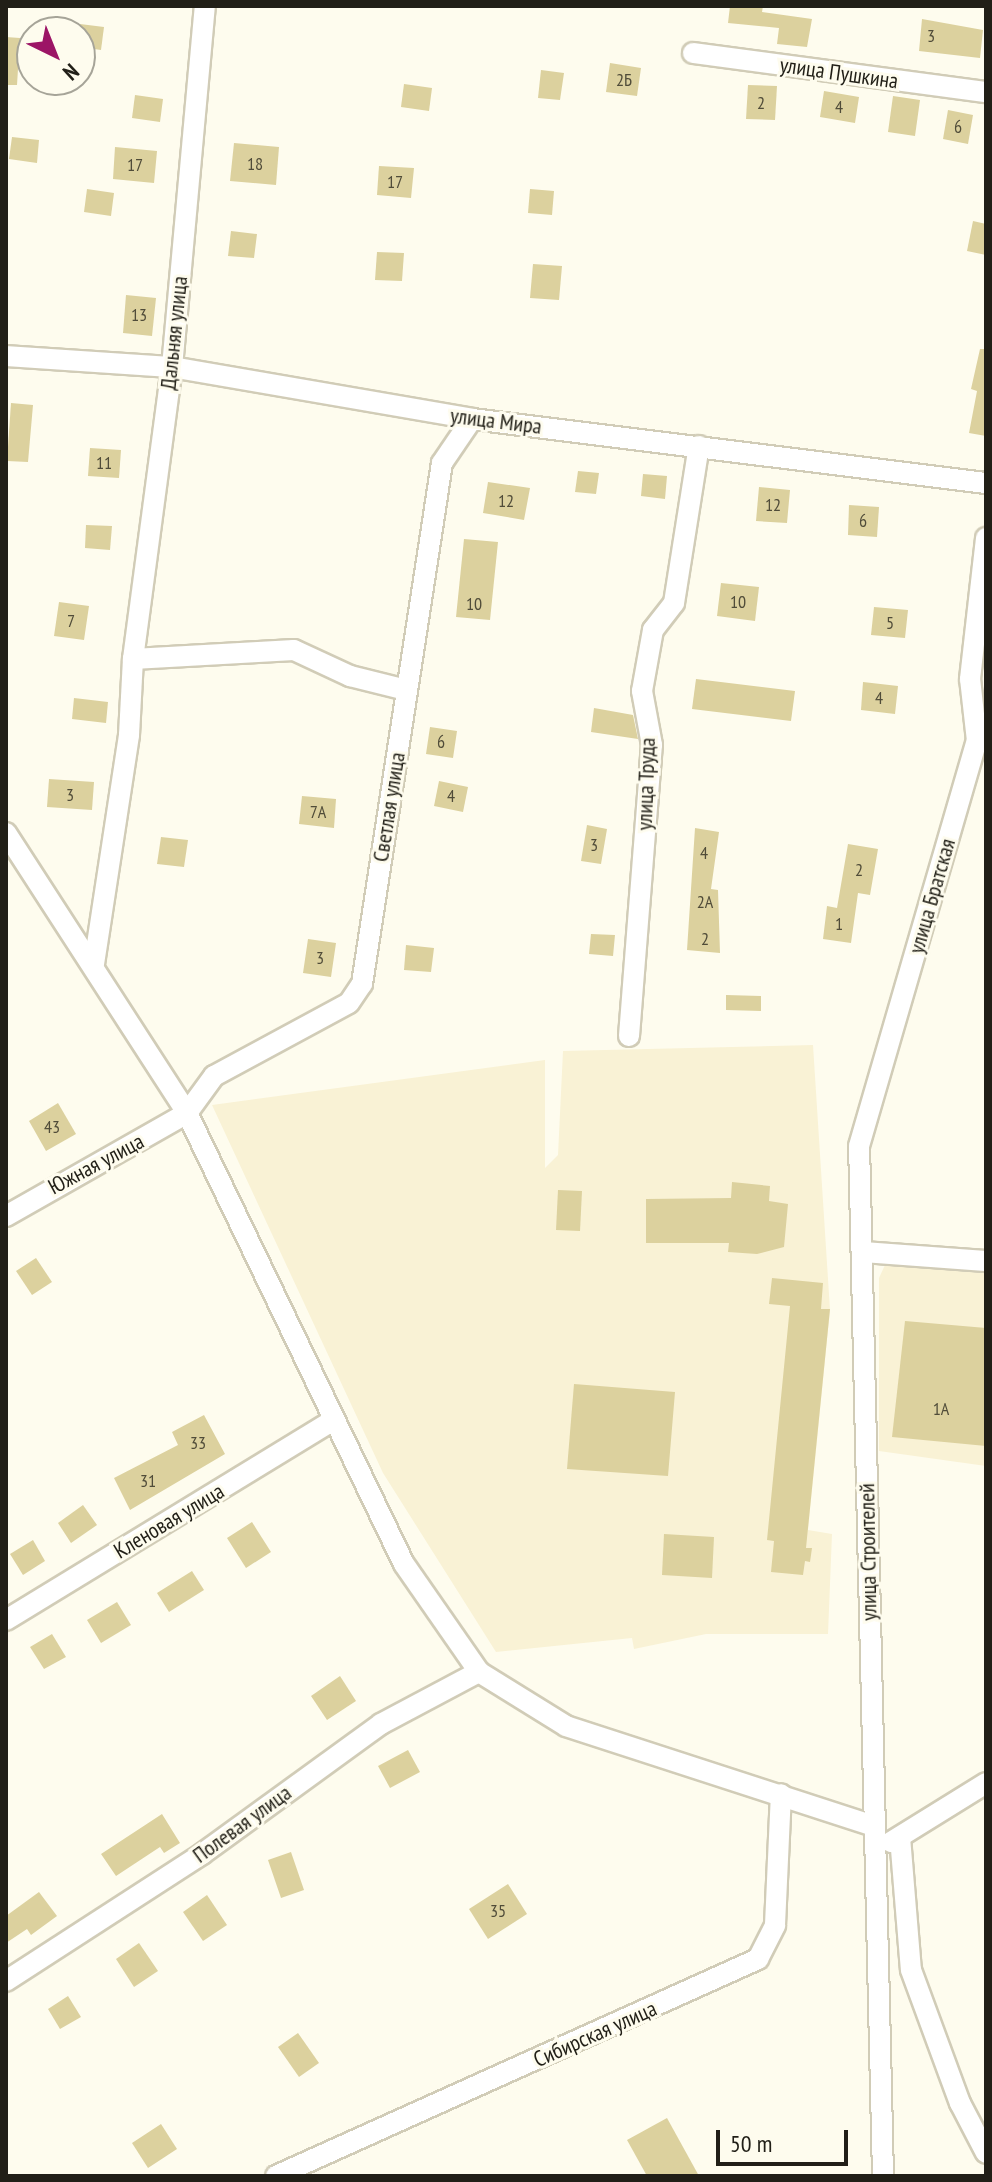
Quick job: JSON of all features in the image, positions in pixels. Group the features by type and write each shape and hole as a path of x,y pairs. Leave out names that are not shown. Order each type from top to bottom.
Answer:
{"street":[{"name":"Дальняя улица","path":"94,964 129,735 133,659 172,367 205,6"},
{"name":"улица Пушкина","path":"693,53 986,92"},
{"name":"улица Мира","path":"6,356 172,367 472,419 986,483"},
{"name":"Светлая улица","path":"187,1113 214,1076 349,1003 362,984 442,463 472,419"},
{"name":"улица Труда","path":"629,1036 652,745 642,691 653,630 674,603 699,446"},
{"name":"улица Братская","path":"863,1252 859,1146 981,745 970,679 986,538"},
{"path":"133,659 294,650 350,676 406,690"},
{"path":"6,833 94,964 187,1113 332,1421 404,1564 479,1672 566,1726 871,1825"},
{"name":"Южная улица","path":"6,1216 187,1113"},
{"path":"863,1252 986,1261"},
{"name":"улица Строителей","path":"863,1252 871,1825 883,2176"},
{"name":"Кленовая улица","path":"6,1620 332,1421"},
{"name":"Полевая улица","path":"6,1981 202,1854 381,1724 479,1672"},
{"path":"874,1853 986,1783"},
{"name":"Сибирская улица","path":"276,2176 758,1959 775,1925 781,1794"},
{"path":"900,1837 911,1970 960,2103 986,2153"}],"shaded area":[{"path":"813,1045 830,1310 808,1530 832,1534 828,1634 706,1634 634,1649 632,1638 496,1652 383,1473 212,1105 545,1060 545,1168 558,1155 563,1051"},
{"path":"896,1260 986,1270 986,1466 879,1451 879,1278 885,1265"}],"building":[{"path":"730,6 763,6 762,12 812,19 807,47 777,44 779,28 728,23"},
{"path":"922,19 983,30 980,58 919,51"},
{"path":"96,26 104,27 101,50 96,49"},
{"path":"6,37 16,38 16,85 6,85"},
{"path":"610,63 641,68 637,96 606,92"},
{"path":"541,70 564,73 560,100 538,98"},
{"path":"404,84 432,88 429,111 401,107"},
{"path":"748,85 777,86 775,120 746,119"},
{"path":"824,91 859,97 855,123 820,117"},
{"path":"135,95 163,99 160,122 132,118"},
{"path":"893,96 920,100 915,136 888,132"},
{"path":"948,110 973,115 968,144 943,139"},
{"path":"12,137 39,140 37,163 9,159"},
{"path":"234,143 279,147 276,185 230,181"},
{"path":"115,147 157,151 154,183 113,179"},
{"path":"379,166 414,168 411,198 377,195"},
{"path":"87,189 114,193 111,216 84,212"},
{"path":"530,189 554,191 552,215 528,213"},
{"path":"973,221 986,224 986,255 967,251"},
{"path":"231,231 257,234 254,258 228,256"},
{"path":"377,252 404,253 402,281 375,280"},
{"path":"533,264 562,266 559,300 530,298"},
{"path":"126,295 156,298 152,336 123,333"},
{"path":"980,349 986,349 986,436 969,433 977,391 971,389"},
{"path":"11,403 33,405 28,462 7,461"},
{"path":"90,448 121,450 119,478 88,476"},
{"path":"578,471 599,473 596,494 575,492"},
{"path":"643,474 667,476 665,499 641,496"},
{"path":"488,482 530,488 524,520 483,513"},
{"path":"759,487 790,490 787,523 756,521"},
{"path":"849,505 879,507 877,537 848,535"},
{"path":"86,525 112,526 110,550 85,548"},
{"path":"464,539 498,542 490,620 456,617"},
{"path":"721,583 759,587 755,621 717,616"},
{"path":"59,602 89,606 84,640 54,636"},
{"path":"874,607 908,610 905,638 871,635"},
{"path":"696,679 795,691 791,721 692,709"},
{"path":"863,682 898,686 895,714 861,710"},
{"path":"74,698 108,702 106,723 72,719"},
{"path":"594,708 633,715 638,739 591,732"},
{"path":"430,727 457,731 453,758 426,754"},
{"path":"49,779 94,782 92,810 47,807"},
{"path":"439,781 468,787 463,812 434,806"},
{"path":"302,796 336,799 334,828 299,824"},
{"path":"587,825 607,829 601,864 581,861"},
{"path":"695,828 719,832 711,889 718,890 720,953 687,950"},
{"path":"161,837 188,840 184,867 157,864"},
{"path":"848,844 878,849 870,895 858,893 851,943 823,939 827,906 837,908"},
{"path":"591,934 615,935 613,956 589,954"},
{"path":"308,939 336,943 331,977 303,973"},
{"path":"406,945 434,948 431,972 404,970"},
{"path":"726,995 761,996 761,1011 726,1010"},
{"path":"58,1103 76,1134 46,1151 29,1121"},
{"path":"732,1182 770,1186 769,1201 788,1204 784,1247 757,1254 728,1252 729,1243 646,1243 646,1199 731,1198"},
{"path":"558,1190 582,1191 580,1231 556,1230"},
{"path":"36,1258 52,1282 32,1295 16,1271"},
{"path":"772,1278 823,1283 821,1309 830,1309 806,1548 812,1548 810,1562 805,1561 803,1575 771,1572 774,1541 767,1540 790,1306 769,1304"},
{"path":"905,1321 986,1328 986,1446 892,1437"},
{"path":"574,1384 675,1392 668,1476 567,1469"},
{"path":"204,1415 225,1454 130,1510 114,1478 178,1445 172,1432"},
{"path":"83,1505 97,1525 71,1543 58,1523"},
{"path":"252,1522 271,1552 246,1568 227,1538"},
{"path":"664,1534 714,1537 712,1578 662,1575"},
{"path":"33,1540 45,1561 23,1575 10,1554"},
{"path":"192,1571 204,1590 169,1612 157,1593"},
{"path":"117,1602 131,1625 101,1643 87,1620"},
{"path":"52,1634 66,1657 44,1669 30,1647"},
{"path":"340,1676 356,1701 327,1720 311,1696"},
{"path":"408,1750 420,1772 390,1788 378,1766"},
{"path":"162,1814 180,1843 164,1853 160,1847 116,1876 101,1854"},
{"path":"291,1852 304,1890 281,1898 268,1860"},
{"path":"508,1884 527,1914 488,1939 469,1909"},
{"path":"39,1892 57,1916 31,1935 27,1929 6,1943 6,1916"},
{"path":"207,1895 227,1925 203,1941 183,1912"},
{"path":"139,1943 158,1971 134,1987 116,1959"},
{"path":"68,1996 81,2017 60,2029 48,2009"},
{"path":"298,2033 319,2063 299,2077 278,2047"},
{"path":"667,2118 699,2176 647,2176 627,2140"},
{"path":"161,2124 177,2149 148,2168 132,2143"}]}
